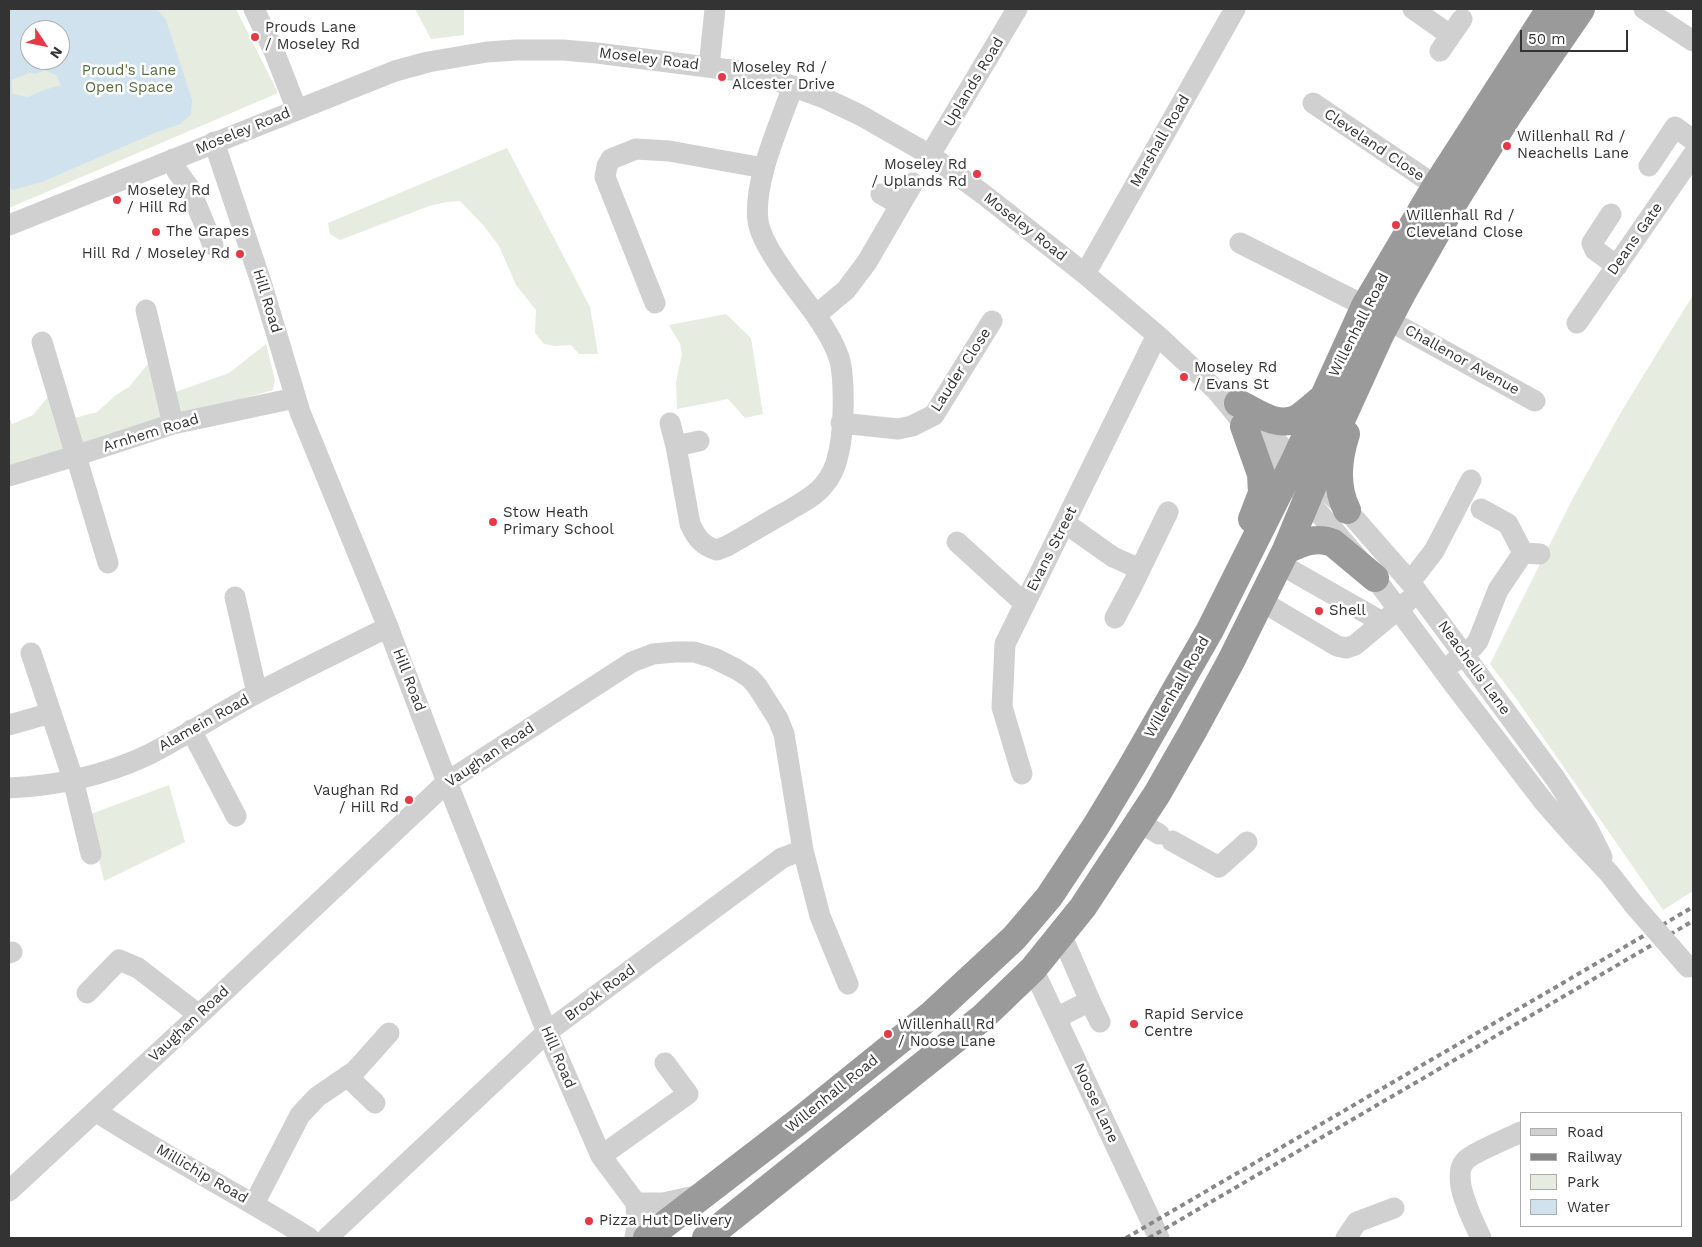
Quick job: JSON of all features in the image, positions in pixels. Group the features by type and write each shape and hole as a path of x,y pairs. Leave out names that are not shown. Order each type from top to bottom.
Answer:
{"highway":[{"name":"Willenhall Road","path":"706,1238 982,1018 1033,969 1083,907 1157,832 1193,732 1283,557 1378,320 1436,186 1550,9"},
{"name":"Willenhall Road","path":"647,1238 803,1118 931,1015 1014,938 1049,897 1096,826 1131,768 1210,630 1291,468 1324,397 1378,320 1440,226 1509,114 1581,9"},
{"path":"1348,510 1342,500 1339,486 1341,458 1345,436 1378,320"},
{"path":"1233,406 1276,422 1285,423 1297,418 1324,397"},
{"path":"1210,630 1217,597 1262,493 1261,474 1233,406"},
{"path":"1283,557 1309,540 1325,540 1333,543 1375,578"}],"street":[{"path":"254,9 274,51 297,110"},
{"path":"709,67 715,9"},
{"name":"Uplands Road","path":"930,155 1017,9"},
{"name":"Marshall Road","path":"1085,274 1235,9"},
{"path":"1413,9 1451,35"},
{"path":"1644,9 1693,41"},
{"name":"Moseley Road","path":"9,225 395,71 428,62 486,52 516,50 572,51 651,59 761,75 793,86 860,115 930,155 998,205 1085,274 1157,335 1233,406 1311,489"},
{"path":"670,423 690,524 696,536 705,545 717,550 810,498 822,487 831,474 838,457 843,384 840,361 834,344 816,315 763,238 757,211 764,168 793,86"},
{"name":"Cleveland Close","path":"1312,103 1436,186"},
{"path":"1649,166 1675,127 1693,140"},
{"name":"Hill Road","path":"214,142 261,282 295,398 388,627 447,782 547,1032 601,1156 636,1203"},
{"path":"654,303 605,177 607,166 611,159 636,149 669,150 764,168"},
{"name":"Deans Gate","path":"1578,324 1693,155"},
{"path":"173,159 177,171 190,188 213,245"},
{"path":"816,315 846,290 867,262 913,183"},
{"path":"881,194 900,205"},
{"path":"1611,214 1592,243 1595,250 1616,266"},
{"name":"Challenor Avenue","path":"1240,243 1378,320 1536,401"},
{"path":"146,310 173,424"},
{"name":"Lauder Close","path":"841,423 898,429 912,426 934,415 992,321"},
{"name":"Evans Street","path":"1022,774 1002,707 1005,644 1157,335"},
{"path":"42,342 108,563"},
{"name":"Arnhem Road","path":"9,476 173,424 295,398"},
{"path":"676,446 699,441"},
{"path":"1261,601 1337,646 1346,648 1356,645 1390,616 1414,588 1471,480"},
{"name":"Neachells Lane","path":"1311,489 1348,510 1414,588 1562,789 1587,827 1609,873"},
{"name":"Neachells Lane","path":"1311,489 1375,578 1390,616 1443,670 1544,802 1609,873 1691,969"},
{"path":"1443,670 1464,655 1478,641 1498,590 1526,549 1508,524 1481,509"},
{"path":"1115,618 1168,512"},
{"path":"1065,523 1136,577"},
{"path":"957,542 1024,603"},
{"path":"1283,557 1390,616"},
{"path":"235,597 257,693"},
{"name":"Alamein Road","path":"9,788 48,784 116,768 148,754 257,693 388,627"},
{"name":"Vaughan Road","path":"9,1191 447,782 632,662 653,654 694,652 714,658 736,669 750,678 762,692 778,719 784,734 803,850 820,916 848,984"},
{"path":"31,653 73,779 91,854"},
{"path":"9,725 51,713"},
{"path":"191,730 236,816"},
{"path":"1544,802 1562,789"},
{"path":"1157,832 1219,868 1247,842"},
{"name":"Brook Road","path":"326,1238 547,1032 782,858 803,850"},
{"path":"1061,934 1100,1022"},
{"path":"87,993 119,960 138,968 199,1015"},
{"name":"Noose Lane","path":"1033,969 1159,1238"},
{"path":"1056,1018 1090,1001"},
{"path":"254,1204 300,1115 317,1097 355,1071 389,1033"},
{"path":"601,1156 688,1094 665,1063"},
{"path":"347,1076 375,1103"},
{"name":"Millichip Road","path":"95,1111 125,1131 254,1204 309,1238"},
{"path":"1481,1238 1460,1186 1460,1168 1466,1159 1520,1132"},
{"path":"635,1238 637,1226 636,1203 663,1203 702,1195"},
{"path":"1346,1238 1357,1222 1394,1208"}],"green space":[{"name":"Proud's Lane Open Space","path":"9,9 236,9 278,93 9,208"},
{"path":"415,9 464,9 464,35 431,39"},
{"path":"507,148 590,307 598,354 579,354 571,345 555,346 544,344 535,333 536,310 516,285 499,246 484,226 460,201 429,206 340,240 330,234 328,223"},
{"path":"1693,295 1693,891 1663,910 1490,664 1573,498 1624,407"},
{"path":"726,314 751,338 763,414 745,418 728,399 677,409 676,382 682,354 680,344 669,325"},
{"path":"266,344 275,380 273,390 179,417 170,394 229,373"},
{"path":"151,360 166,420 78,447 71,419 97,412 116,395 129,387"},
{"path":"51,393 66,450 9,467 9,417 12,424 33,415"},
{"path":"169,785 185,842 104,881 88,815"}],"water":[{"name":"Proud's Lane Open Space","path":"157,9 166,20 192,100 191,115 180,124 157,132 42,182 12,190 9,185 9,10","holes":["45,70 57,76 61,85 28,97 12,94 12,80 29,73 36,74"]}],"railway":[{"path":"1126,1238 1693,907"},
{"path":"1149,1238 1693,921"}],"place":[{"name":"Prouds Lane / Moseley Rd","path":"255,37"},
{"name":"Moseley Rd / Alcester Drive","path":"722,77"},
{"name":"Willenhall Rd / Neachells Lane","path":"1507,146"},
{"name":"Moseley Rd / Uplands Rd","path":"977,174"},
{"name":"Moseley Rd / Hill Rd","path":"117,200"},
{"name":"Willenhall Rd / Cleveland Close","path":"1396,225"},
{"name":"The Grapes","path":"156,232"},
{"name":"Hill Rd / Moseley Rd","path":"240,254"},
{"name":"Moseley Rd / Evans St","path":"1184,377"},
{"name":"Stow Heath Primary School","path":"493,522"},
{"name":"Shell","path":"1319,611"},
{"name":"Vaughan Rd / Hill Rd","path":"409,800"},
{"name":"Rapid Service Centre","path":"1134,1024"},
{"name":"Willenhall Rd / Noose Lane","path":"888,1034"},
{"name":"Pizza Hut Delivery","path":"589,1221"}]}
